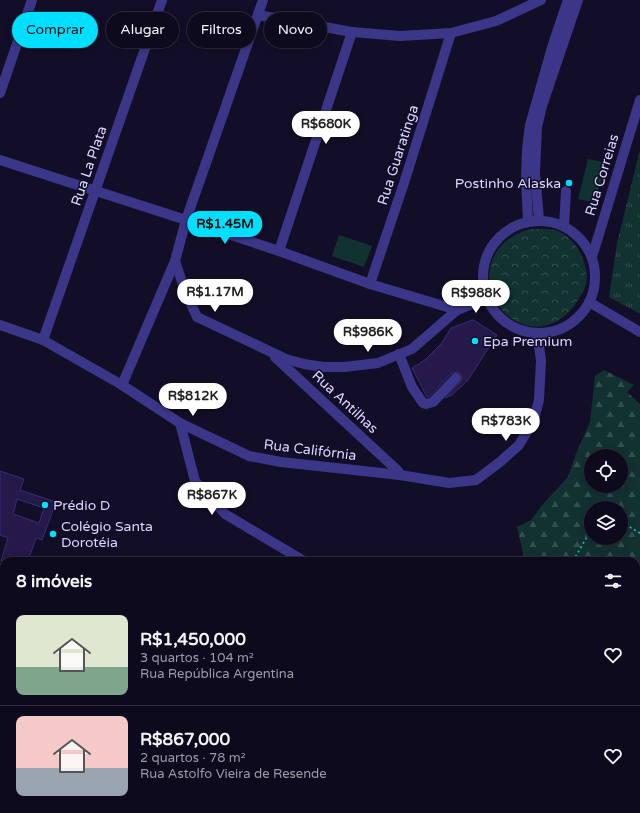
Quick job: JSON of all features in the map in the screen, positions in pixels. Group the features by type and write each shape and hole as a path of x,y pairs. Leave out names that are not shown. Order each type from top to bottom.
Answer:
{"street":[{"path":"0,93 32,0"},
{"name":"Rua La Plata","path":"43,340 162,0"},
{"path":"122,385 175,261 186,220 263,0"},
{"path":"258,15 352,32 400,36 451,33 496,21 541,0"},
{"path":"528,221 526,180 527,149 530,125 553,44 568,0"},
{"path":"539,220 535,173 538,127 542,106 578,0"},
{"path":"279,251 352,32"},
{"name":"Rua Guaratinga","path":"370,284 404,183 451,33"},
{"name":"Rua Correias","path":"592,258 640,100"},
{"path":"0,160 279,251 370,284 457,310"},
{"path":"564,226 566,190"},
{"path":"539,220 564,226 575,234 585,244 592,258 595,272 594,287 589,302 580,315 568,325 553,331 537,333 527,332 507,323 499,316 487,298 483,276 484,265 489,250 499,236 512,227 528,221 539,220"},
{"path":"175,261 185,291 197,317 286,359 323,367 344,367 378,363 412,349 457,310 487,298"},
{"path":"589,302 640,332"},
{"name":"Rua Califórnia","path":"0,325 43,340 122,385 180,423 249,456 280,462 400,475 449,483 476,480 519,445 534,419 539,400 540,360 537,333"},
{"name":"Rua Antilhas","path":"269,351 398,471 400,475"},
{"path":"400,354 412,387 423,403 426,404 433,402 456,378"},
{"path":"180,423 195,481 225,514 297,557"}],"path":[{"path":"628,526 640,534"},
{"path":"575,557 584,542"}],"green space":[{"path":"640,150 640,314 609,297 617,243"},
{"path":"588,159 606,163 595,203 578,199"},
{"path":"530,229 555,230 565,234 576,246 584,260 586,268 586,284 578,300 564,317 546,326 536,327 526,325 507,315 499,307 494,298 489,278 493,258 498,249 512,237"},
{"path":"339,235 372,246 364,267 332,256"},
{"path":"604,370 634,385 627,392 640,404 640,557 524,557 517,527 531,520 543,504 568,477 575,456 590,422 595,376"}],"building":[{"path":"473,320 497,335 468,380 452,395 445,398 462,380 461,374 457,372 451,374 430,396 427,397 412,368 425,360 441,344 451,328"},
{"path":"0,471 24,479 20,490 56,502 42,540 36,538 29,557 2,557 8,538 0,535","holes":["17,499 44,508 39,523 13,514"]}],"place":[{"name":"Postinho Alaska","path":"569,183"},
{"name":"Epa Premium","path":"475,341"},
{"name":"Prédio D","path":"45,505"},
{"name":"Colégio Santa Dorotéia","path":"53,534"}]}
